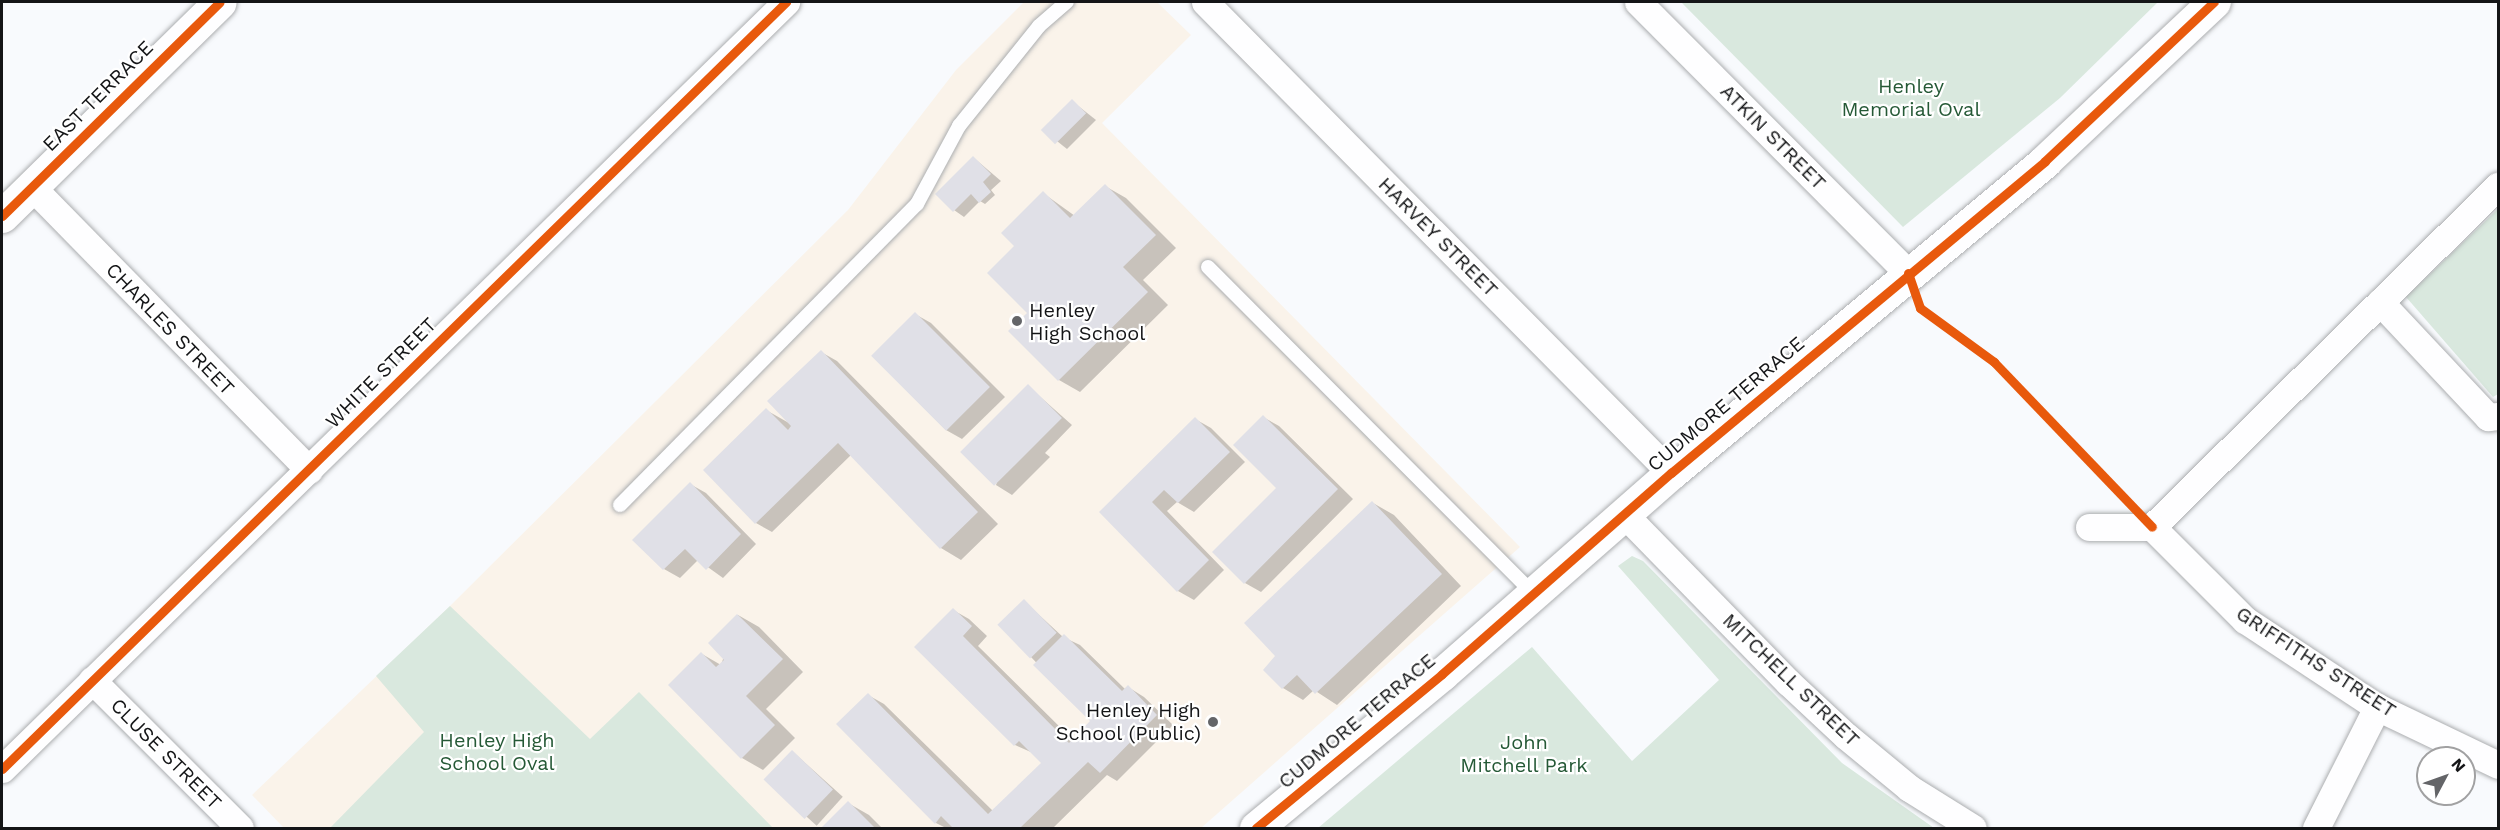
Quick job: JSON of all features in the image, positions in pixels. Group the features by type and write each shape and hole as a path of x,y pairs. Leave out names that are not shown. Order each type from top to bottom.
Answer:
{"street":[{"name":"EAST TERRACE","path":"2,216 220,2"},
{"name":"WHITE STREET","path":"2,770 786,2"},
{"name":"HARVEY STREET","path":"1205,2 1671,473"},
{"name":"ATKIN STREET","path":"1638,2 1908,273"},
{"name":"CUDMORE TERRACE","path":"1256,828 1671,473 2045,161 2214,2"},
{"path":"2089,527 2152,526 2499,186"},
{"name":"CHARLES STREET","path":"32,187 309,470"},
{"path":"2380,302 2488,417 2499,416"},
{"name":"MITCHELL STREET","path":"1624,513 1788,682 1846,736 1909,788 1973,828"},
{"name":"GRIFFITHS STREET","path":"2152,526 2245,620 2377,706 2499,765"},
{"name":"CLUSE STREET","path":"93,680 240,828"},
{"path":"2316,828 2377,706"}],"lane":[{"path":"620,505 917,204 959,126 1039,26 1067,2"},
{"path":"1208,267 1533,593"}],"shaded area":[{"name":"Henley High School","path":"1024,2 1157,2 1191,35 1102,123 1520,547 1201,828 284,828 252,795 450,606 848,210 956,70"}],"green space":[{"name":"Henley Memorial Oval","path":"1681,2 2158,2 2060,98 1903,227"},
{"path":"2498,209 2498,394 2493,397 2406,297"},
{"name":"John Mitchell Park","path":"1632,556 1643,561 1842,763 1934,828 1318,828 1532,647 1632,761 1719,680 1618,566"},
{"name":"Henley High School Oval","path":"450,606 590,739 639,692 773,828 330,828 424,732 376,676"}],"building":[{"path":"1072,99 1086,113 1055,144 1041,130"},
{"path":"973,156 991,174 983,182 991,192 979,203 971,194 953,212 935,194"},
{"path":"1105,184 1156,235 1123,267 1148,292 1058,381 1008,331 1027,313 987,273 1014,246 1001,233 1043,191 1070,218"},
{"path":"915,312 990,387 946,431 871,356"},
{"path":"821,350 978,512 940,549 838,443 755,524 703,470 766,408 788,430 791,426 767,401"},
{"path":"1028,384 1062,418 994,486 960,452"},
{"path":"1263,415 1338,489 1244,584 1212,552 1276,488 1233,445"},
{"path":"1195,417 1230,452 1178,503 1164,490 1152,502 1209,560 1177,592 1099,512"},
{"path":"690,482 741,534 706,570 685,549 663,570 632,540"},
{"path":"1372,501 1442,574 1315,694 1297,675 1282,689 1263,670 1275,656 1244,623"},
{"path":"1024,599 1057,633 1030,659 997,625"},
{"path":"953,608 972,626 963,636 1069,743 1090,721 1033,665 1064,634 1122,691 1128,685 1157,715 1100,773 1088,762 1020,828 953,828 941,816 935,824 836,724 868,693 988,814 1041,763 1019,741 1014,746 914,647"},
{"path":"737,614 783,659 746,696 775,725 741,759 668,685 701,652 716,667 724,660 708,643"},
{"path":"792,750 833,790 805,819 764,779"},
{"path":"848,801 875,828 821,828"}],"cycle path":[{"path":"2,216 220,2"},
{"path":"2,769 786,2"},
{"path":"1256,828 1442,674 1671,473 2045,161 2214,2"},
{"path":"1908,273 1920,308 1994,362 2152,527"}],"place":[{"name":"Henley High School","path":"1017,321"},
{"name":"Henley High School (Public)","path":"1213,722"}]}
